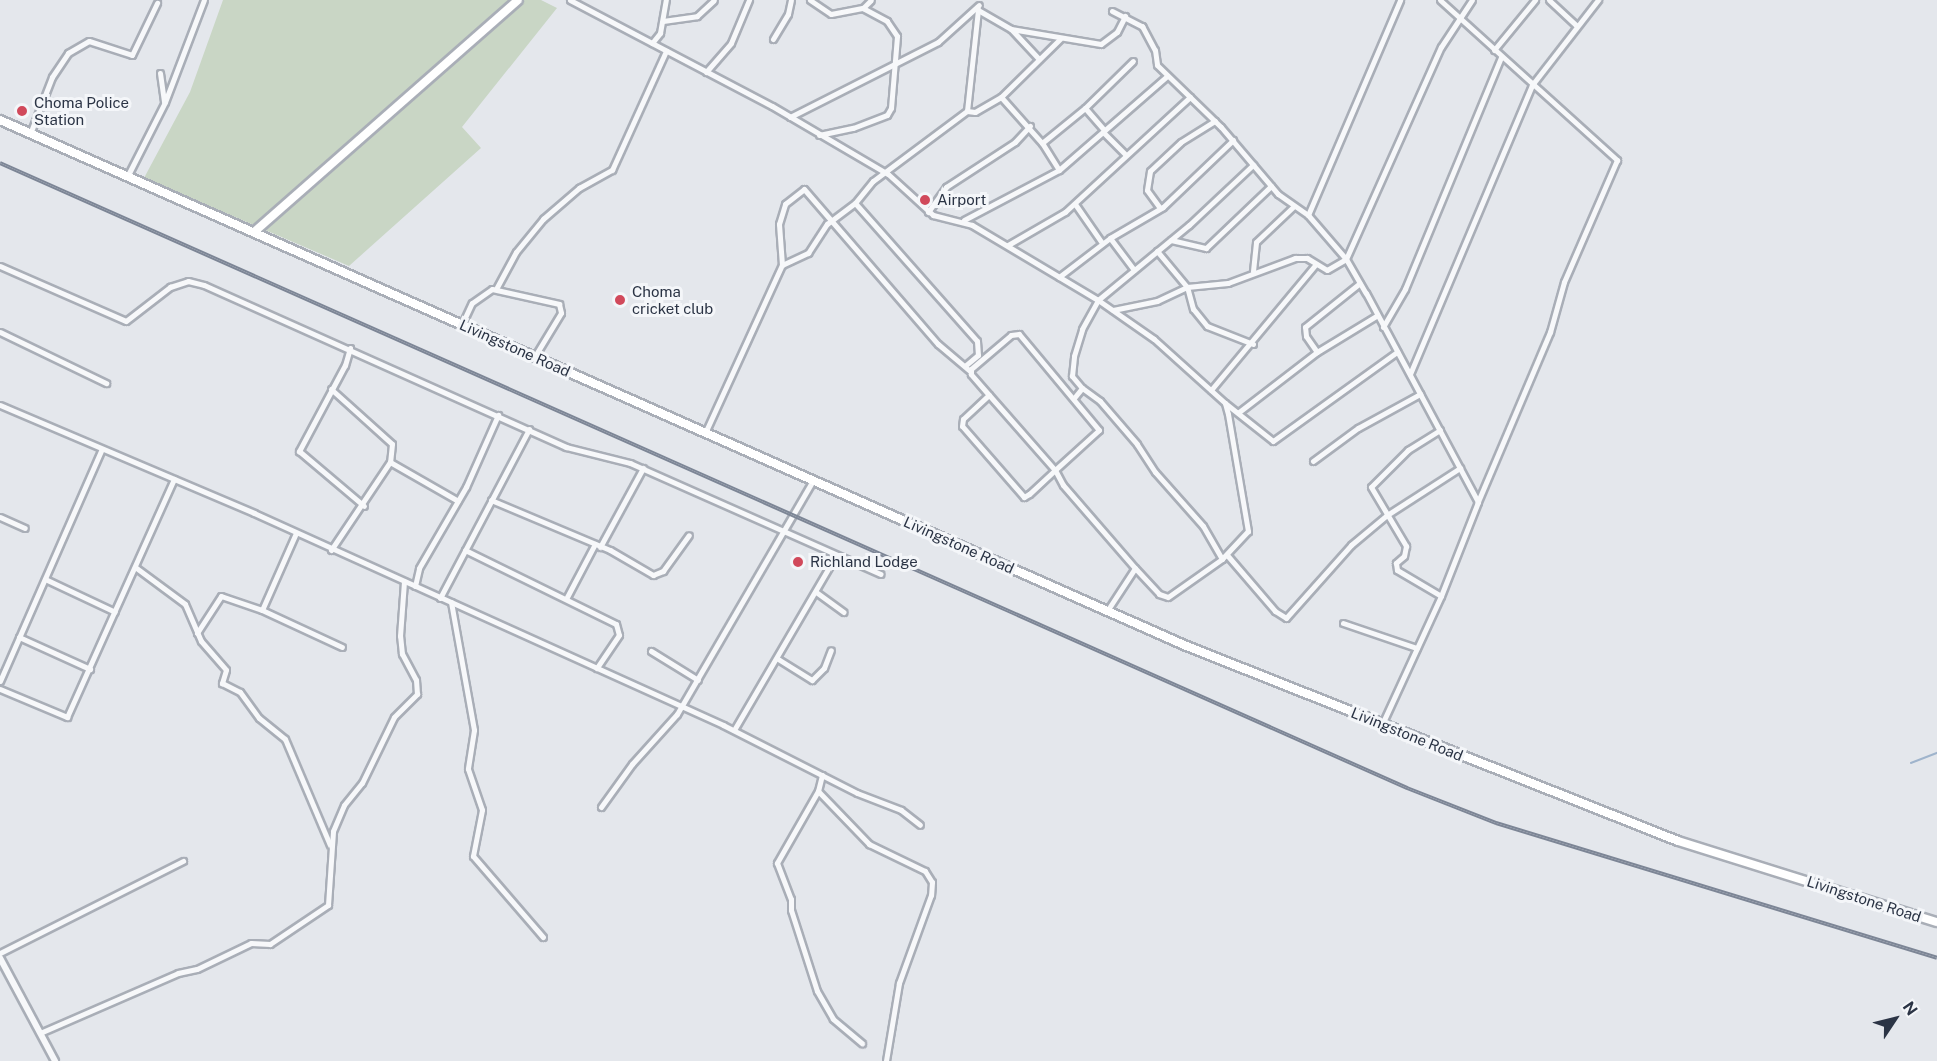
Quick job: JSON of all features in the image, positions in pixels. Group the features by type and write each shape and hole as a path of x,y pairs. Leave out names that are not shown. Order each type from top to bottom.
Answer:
{"highway":[{"name":"Livingstone Road","path":"0,120 1107,611 1382,724 1678,841 1937,922"}],"main road":[{"path":"254,232 518,0"}],"street":[{"path":"127,177 164,104 204,0"},
{"path":"570,0 790,117 888,174 928,212 964,220 1098,300 1154,339 1225,403 1273,441 1397,352"},
{"path":"652,43 660,33 666,0"},
{"path":"663,21 697,16 714,0"},
{"path":"706,72 731,43 749,0"},
{"path":"772,39 788,14 791,0"},
{"path":"810,0 831,14 863,8 871,0"},
{"path":"790,117 938,42 978,4 986,0"},
{"path":"1308,215 1401,0"},
{"path":"1382,724 1441,596 1550,332 1564,282 1617,160 1440,0"},
{"path":"1113,310 1157,301 1186,287 1228,283 1252,271 1295,258 1307,258 1316,265 1330,270 1346,259 1440,47 1458,16 1472,0"},
{"path":"1494,50 1534,0"},
{"path":"1550,0 1576,26"},
{"path":"1410,374 1532,85 1598,0"},
{"path":"30,134 52,77 68,53 89,41 132,56 157,3"},
{"path":"978,4 1011,29 1039,59"},
{"path":"782,265 808,254 830,221 855,203 873,181 888,174 967,111 978,4"},
{"path":"819,135 887,115 897,62 897,36 893,26 863,8"},
{"path":"1112,11 1143,26 1155,50 1155,63 1233,140 1271,186 1308,215 1346,259 1478,502"},
{"path":"1011,29 1021,28 1060,39 1104,43 1117,32 1125,16"},
{"path":"967,111 975,112 1001,97 1060,39"},
{"path":"496,289 516,252 543,219 579,188 612,170 666,51"},
{"path":"1383,327 1405,289 1480,115 1501,57"},
{"path":"1042,142 1085,108 1132,61"},
{"path":"160,73 164,104"},
{"path":"964,220 1059,170 1167,76"},
{"path":"1001,97 1030,126 1059,170"},
{"path":"1008,245 1052,221 1075,204 1125,154 1190,97"},
{"path":"1085,108 1125,154"},
{"path":"1160,208 1147,190 1150,171 1181,142 1215,121"},
{"path":"928,212 946,187 1010,147 1030,126"},
{"path":"1059,277 1102,243 1160,208 1233,140"},
{"path":"1253,165 1171,240 1098,300 1082,329 1072,367 1072,376 1082,388 1100,401 1137,444 1155,472 1203,526 1225,557 1275,611 1286,618 1351,545 1387,515 1460,468"},
{"path":"1171,240 1206,248 1271,186"},
{"path":"705,433 782,265 779,224 785,204 804,189 945,352 970,370 1055,470 1063,485 1135,568 1164,597 1225,557 1248,531 1225,403"},
{"path":"855,203 977,341 978,355 964,366"},
{"path":"1075,204 1102,243"},
{"path":"1252,271 1256,242 1294,206"},
{"path":"1110,238 1134,270"},
{"path":"1156,251 1186,287 1192,309 1207,326 1253,344"},
{"path":"1211,390 1253,344 1280,305 1316,265"},
{"path":"0,266 126,321 133,319 146,303 170,287 188,281 350,348 566,447 643,468 835,557 880,574"},
{"path":"1317,352 1306,336 1305,327 1360,283"},
{"path":"462,324 472,303 488,291 496,289 561,306 561,313 535,356"},
{"path":"1239,412 1317,352 1376,316"},
{"path":"0,332 106,383"},
{"path":"970,370 1017,334 1099,430 1027,496 1019,494 962,426 963,419 989,395"},
{"path":"350,348 299,452 364,506"},
{"path":"1074,398 1082,388"},
{"path":"331,389 392,444 390,462 364,506 331,550"},
{"path":"1313,461 1366,423 1420,394"},
{"path":"0,405 296,533 734,730 822,775 901,810 920,825"},
{"path":"415,586 419,568 458,501 498,415"},
{"path":"440,598 529,429"},
{"path":"1440,430 1408,450 1372,485 1406,546 1404,556 1396,563 1397,570 1441,596"},
{"path":"0,681 102,449"},
{"path":"390,462 458,501"},
{"path":"567,597 643,468"},
{"path":"0,689 66,718 174,479"},
{"path":"601,807 607,794 681,707 813,480"},
{"path":"492,500 597,545 656,575 689,535"},
{"path":"0,517 25,528"},
{"path":"262,610 296,533"},
{"path":"465,550 509,575 567,597 618,627 620,635 597,668"},
{"path":"734,730 778,659 835,557"},
{"path":"135,567 185,604 196,633 226,670 222,683 240,692 259,718 285,739 330,845"},
{"path":"1107,611 1135,568"},
{"path":"45,579 115,612"},
{"path":"40,1033 178,973 197,969 251,943 270,944 322,912 330,895 330,845 344,806 362,783 394,717 417,694 416,680 402,654 400,636 404,581"},
{"path":"816,592 844,612"},
{"path":"196,633 221,596 262,610 342,647"},
{"path":"451,602 474,730 468,769 482,810 473,856 543,937"},
{"path":"1343,623 1417,648"},
{"path":"20,637 90,669"},
{"path":"778,659 813,680 824,668 831,650"},
{"path":"651,651 698,680"},
{"path":"822,775 818,791 777,863 791,899 791,910 817,991 833,1018 862,1043"},
{"path":"818,791 869,844 925,872 932,882 931,895 899,983 886,1061"},
{"path":"0,953 183,861"},
{"path":"0,958 55,1061"}],"green space":[{"path":"223,0 541,0 557,8 462,127 481,148 349,266 144,178 190,92"}],"waterway":[{"path":"1911,763 1937,753"}],"railway":[{"path":"0,163 1407,788 1496,823 1937,958"}],"place":[{"name":"Choma Police Station","path":"22,111"},
{"name":"Airport","path":"925,200"},
{"name":"Choma cricket club","path":"620,300"},
{"name":"Richland Lodge","path":"798,562"}]}
